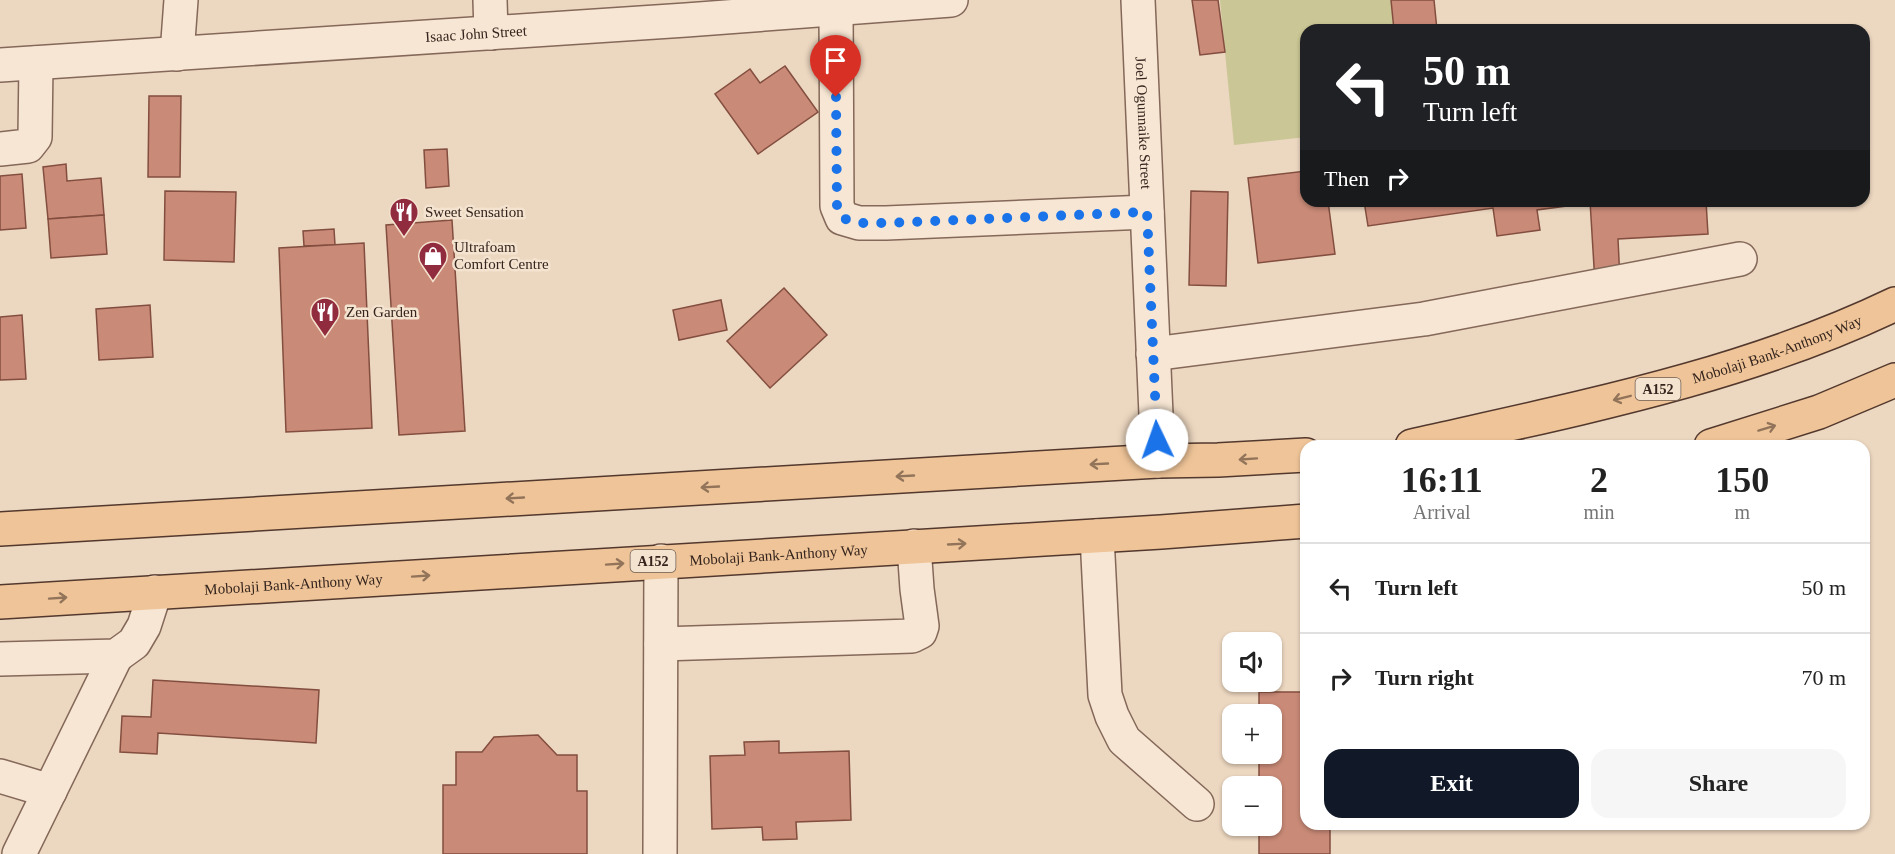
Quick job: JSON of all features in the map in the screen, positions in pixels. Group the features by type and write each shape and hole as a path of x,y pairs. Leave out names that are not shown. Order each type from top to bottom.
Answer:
{"main road":[{"name":"Mobolaji Bank-Anthony Way","path":"1438,440 1684,382 1760,358 1866,318 1895,304"},
{"path":"1730,440 1819,412 1895,380"},
{"path":"0,529 1158,461 1300,455"},
{"name":"Mobolaji Bank-Anthony Way","path":"0,602 1097,536 1300,521"}],"street":[{"path":"177,54 181,0"},
{"path":"490,0 491,33"},
{"name":"Isaac John Street","path":"0,65 491,33 685,10 836,10 951,0"},
{"name":"Joel Ogunnaike Street","path":"1138,0 1158,461"},
{"path":"836,10 837,206 842,218 859,223 886,223 1147,212"},
{"path":"0,149 28,146 34,137 36,63"},
{"path":"1153,354 1424,319 1740,259"},
{"path":"1097,536 1106,695 1112,716 1124,740 1197,804"},
{"path":"1206,542 1251,538"},
{"path":"661,644 912,636 920,632 922,626 914,546"},
{"path":"660,854 661,561"},
{"path":"20,854 116,656 134,643 144,626 155,592"},
{"path":"0,659 116,656"},
{"path":"0,776 50,791"}],"shaded area":[{"path":"1220,0 1391,0 1393,24 1300,24 1300,138 1234,145"}],"building":[{"path":"1192,0 1218,0 1225,52 1200,55"},
{"path":"1391,0 1434,0 1436,24 1393,24"},
{"path":"785,66 818,112 758,154 715,94 750,69 760,83"},
{"path":"149,96 181,96 180,177 148,177"},
{"path":"447,149 449,186 426,188 424,150"},
{"path":"66,164 67,181 101,178 104,215 48,219 43,167"},
{"path":"1300,172 1300,207 1329,207 1335,254 1258,263 1248,178"},
{"path":"22,174 26,228 0,230 0,176"},
{"path":"165,191 236,192 234,262 164,260"},
{"path":"1191,191 1228,192 1226,286 1189,285"},
{"path":"1365,207 1559,207 1537,210 1540,230 1497,236 1493,208 1368,226"},
{"path":"1590,207 1706,207 1708,234 1618,239 1620,281 1595,283"},
{"path":"104,215 107,254 51,258 48,219"},
{"path":"452,220 465,431 399,435 386,225"},
{"path":"334,229 335,245 304,246 303,231"},
{"name":"Zen Garden","path":"364,243 372,428 286,432 279,248"},
{"path":"784,288 827,335 770,388 727,341"},
{"path":"721,300 727,330 679,340 673,310"},
{"path":"150,305 153,357 99,360 96,309"},
{"path":"22,315 26,379 0,380 0,317"},
{"path":"153,680 319,690 316,743 158,733 157,754 120,752 122,716 151,717"},
{"path":"1259,692 1300,692 1300,830 1330,830 1330,854 1259,854 1259,836 1282,836 1282,776 1259,776 1259,764 1282,764 1282,704 1259,704"},
{"path":"538,735 557,755 577,755 577,791 587,791 587,854 443,854 443,785 456,785 456,752 482,752 494,737"},
{"path":"779,741 779,753 849,751 851,820 796,822 797,839 763,840 762,827 712,829 710,756 745,755 744,742"}],"place":[{"name":"Sweet Sensation","path":"404,238"},
{"name":"Ultrafoam Comfort Centre","path":"433,282"},
{"name":"Zen Garden","path":"325,338"}],"route":[{"path":"836,97 837,206 842,218 859,223 886,223 1147,212 1157,440"}]}
